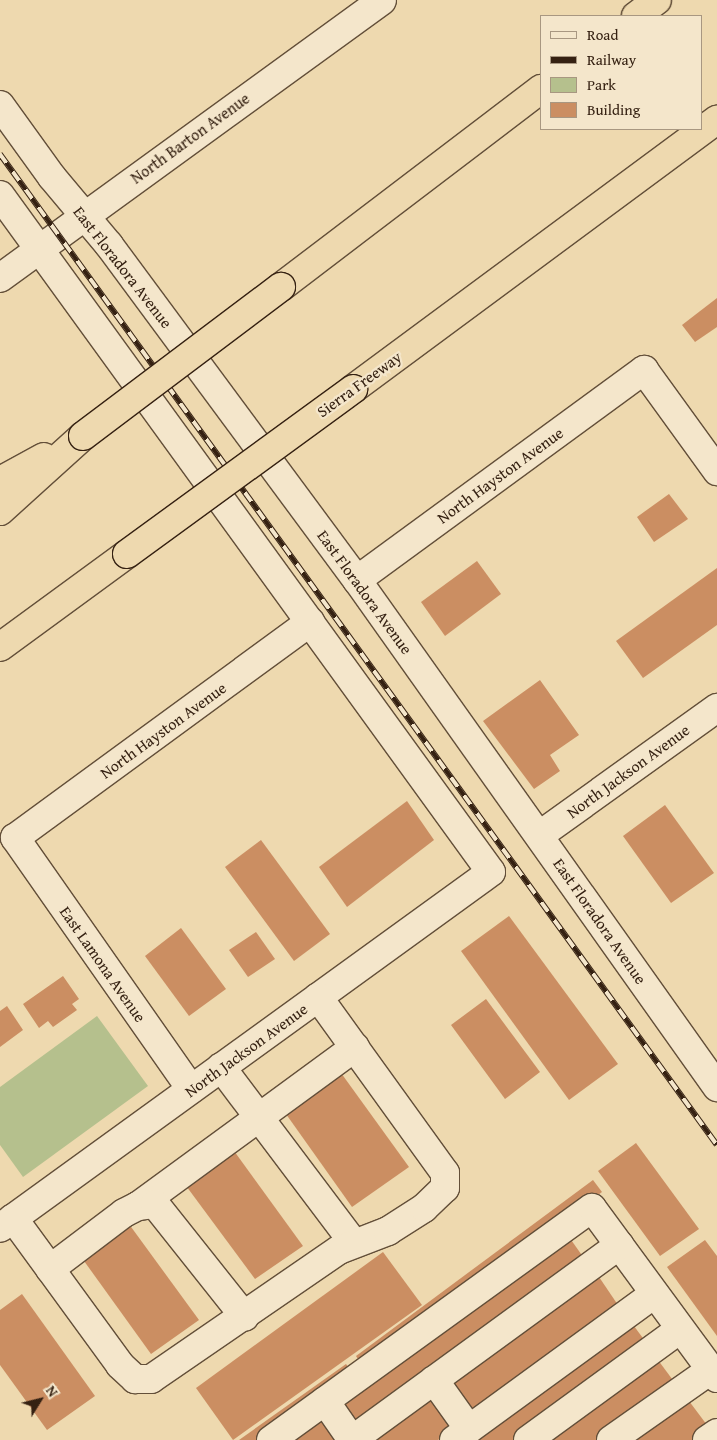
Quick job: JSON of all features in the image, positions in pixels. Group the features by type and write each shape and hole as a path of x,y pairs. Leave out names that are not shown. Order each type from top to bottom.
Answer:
{"highway":[{"path":"637,15 657,0"},
{"path":"0,511 83,436 540,90"},
{"name":"Sierra Freeway","path":"0,647 717,120"},
{"path":"0,481 83,436"}],"street":[{"name":"North Barton Avenue","path":"0,278 84,214 379,1"},
{"name":"East Floradora Avenue","path":"0,105 84,214 357,580 540,835 717,1087"},
{"path":"0,195 310,622"},
{"name":"North Hayston Avenue","path":"357,580 644,370 717,471"},
{"name":"North Hayston Avenue","path":"15,838 310,622"},
{"name":"North Jackson Avenue","path":"7,1223 491,872 310,622"},
{"name":"North Jackson Avenue","path":"540,835 717,708"},
{"name":"East Lamona Avenue","path":"15,838 191,1089"},
{"path":"7,1223 50,1269 120,1365 135,1379 151,1379 170,1370 353,1242 403,1223 445,1188 445,1173 318,997"},
{"path":"50,1269 355,1047"},
{"path":"221,1067 353,1242"},
{"path":"138,1206 154,1204 167,1216 244,1317"},
{"path":"271,1440 592,1208 713,1374 611,1440"},
{"path":"325,1401 352,1440 619,1246"},
{"path":"434,1380 461,1434 654,1294"},
{"path":"528,1440 680,1329"},
{"path":"707,1440 717,1433"}],"green space":[{"path":"97,1016 148,1086 23,1177 0,1145 0,1087"}],"building":[{"path":"717,298 717,327 695,342 682,325"},
{"path":"669,494 688,519 654,542 637,517"},
{"path":"477,561 501,594 445,636 421,602"},
{"path":"717,568 717,625 643,678 616,641"},
{"path":"540,680 579,735 550,755 560,771 534,789 483,721"},
{"path":"407,801 434,840 347,907 319,867"},
{"path":"665,805 714,873 671,903 623,836"},
{"path":"261,840 330,934 294,961 225,867"},
{"path":"509,916 618,1064 569,1100 461,951"},
{"path":"181,928 226,989 189,1016 145,956"},
{"path":"256,932 275,959 248,977 229,950"},
{"path":"63,976 79,999 72,1004 77,1010 53,1027 48,1021 39,1028 23,1004"},
{"path":"486,999 540,1072 505,1099 451,1025"},
{"path":"7,1006 23,1030 0,1047 0,1011"},
{"path":"336,1066 409,1167 352,1207 281,1107"},
{"path":"636,1143 699,1229 660,1256 598,1171"},
{"path":"229,1144 303,1246 255,1279 181,1179"},
{"path":"593,1180 602,1192 363,1367 356,1356"},
{"path":"126,1220 199,1320 151,1354 79,1254"},
{"path":"569,1237 586,1261 352,1431 336,1407"},
{"path":"705,1240 717,1256 717,1336 667,1267"},
{"path":"383,1252 422,1305 233,1440 196,1388"},
{"path":"597,1274 620,1308 471,1416 447,1383"},
{"path":"22,1294 95,1396 47,1430 0,1365 0,1310"},
{"path":"631,1322 648,1345 517,1440 470,1440"},
{"path":"658,1360 675,1383 597,1440 547,1440"},
{"path":"346,1364 352,1372 256,1440 239,1440"},
{"path":"432,1395 456,1427 438,1440 370,1440"},
{"path":"686,1397 710,1429 695,1440 627,1440"},
{"path":"325,1415 339,1440 291,1440"}],"railway":[{"path":"0,154 717,1145"}]}
